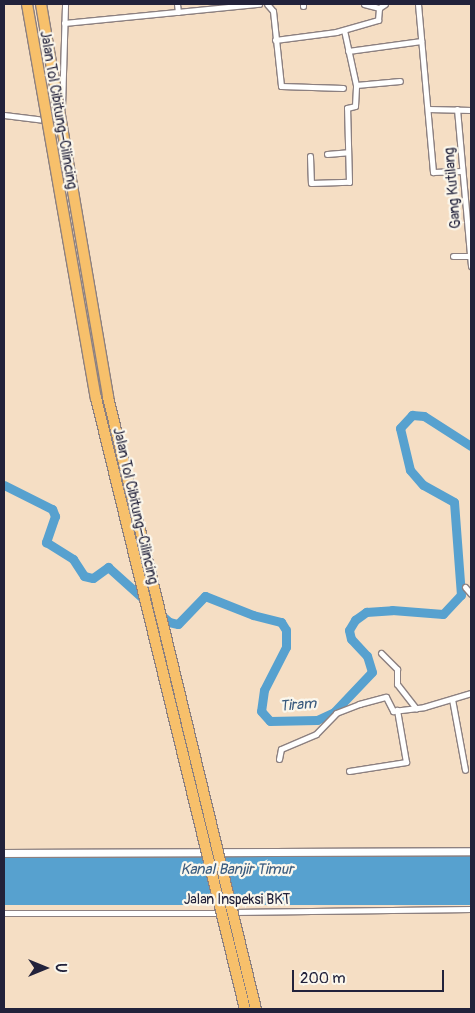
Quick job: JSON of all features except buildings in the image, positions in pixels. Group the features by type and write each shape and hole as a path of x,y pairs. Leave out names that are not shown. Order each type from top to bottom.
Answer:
{"highway":[{"name":"Jalan Tol Cibitung–Cilincing","path":"27,4 96,398 245,1009"},
{"name":"Jalan Tol Cibitung–Cilincing","path":"42,4 108,397 256,1009"}],"street":[{"path":"4,115 45,120 61,116 65,4"},
{"path":"177,4 178,12"},
{"path":"64,22 178,12 218,6 259,4"},
{"path":"267,4 272,11 274,40 282,88 343,88"},
{"path":"364,4 379,8 385,4"},
{"path":"418,4 434,173 462,171"},
{"path":"274,40 344,30 378,20 379,8"},
{"path":"310,156 312,183 348,182 348,108 355,107 356,85 344,30"},
{"path":"348,51 421,42"},
{"path":"356,85 400,81"},
{"path":"428,108 471,110"},
{"name":"Gang Kutilang","path":"457,109 471,266"},
{"path":"327,154 348,152"},
{"path":"453,256 471,256"},
{"path":"465,588 471,594"},
{"path":"381,653 397,669 397,684 416,708"},
{"path":"279,759 281,749 316,734 324,723 341,711 384,697 387,699 390,710 397,710 416,708 471,693"},
{"path":"452,699 465,770"},
{"path":"349,771 406,763 397,710"},
{"path":"4,853 471,851"},
{"name":"Jalan Inspeksi BKT","path":"4,914 471,909"}],"water":[{"name":"Kanal Banjir Timur","path":"4,854 471,854 471,905 4,905"}],"waterway":[{"name":"Tiram","path":"4,485 52,509 55,516 46,542 73,559 84,576 93,578 108,567 169,622 178,624 205,596 253,615 281,622 286,630 286,647 264,690 261,711 270,721 317,720 334,712 372,672 367,656 351,639 349,630 355,620 366,612 392,610 443,614 461,595 454,502 423,485 410,470 400,428 412,415 424,416 471,446"}]}
